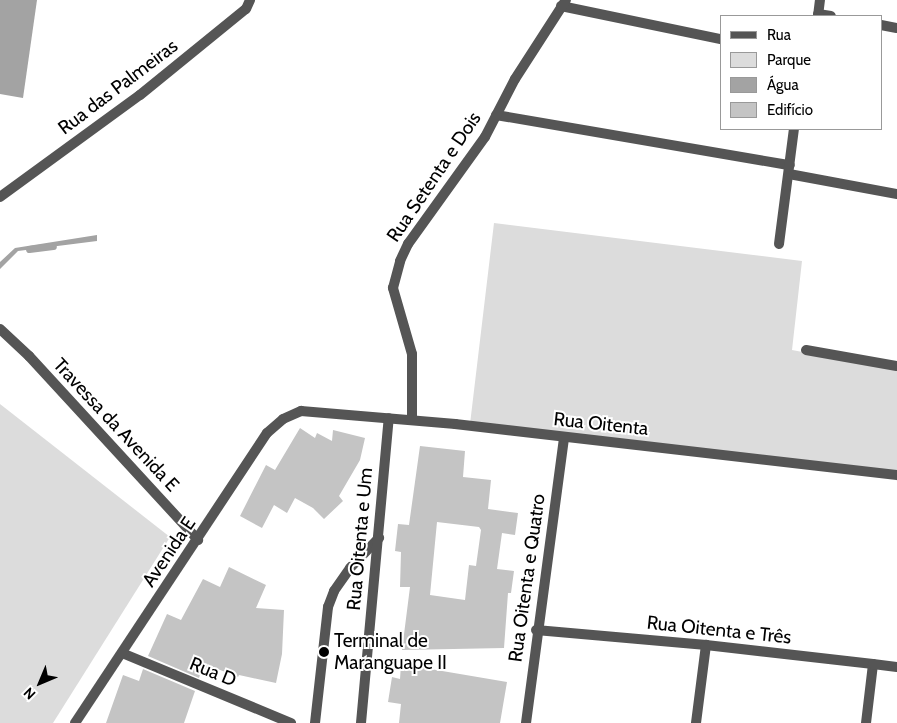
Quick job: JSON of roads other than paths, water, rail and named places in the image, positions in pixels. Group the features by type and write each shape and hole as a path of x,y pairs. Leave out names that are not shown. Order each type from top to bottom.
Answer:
{"street":[{"name":"Rua das Palmeiras","path":"0,197 140,95 246,9 250,0"},
{"path":"818,15 820,0"},
{"path":"564,3 720,40"},
{"name":"Rua Setenta e Dois","path":"412,419 412,354 393,288 408,244 476,150 515,79 564,3"},
{"path":"882,25 897,28"},
{"path":"496,115 789,169 897,194"},
{"path":"779,244 794,130"},
{"name":"Travessa da Avenida E","path":"0,329 29,356 198,540"},
{"path":"806,350 897,366"},
{"name":"Rua Oitenta","path":"301,411 412,419 897,475"},
{"name":"Avenida E","path":"75,723 198,540 267,433 283,419 301,411"},
{"name":"Rua Oitenta e Um","path":"361,723 389,418"},
{"name":"Rua Oitenta e Quatro","path":"526,723 536,630 564,438"},
{"path":"315,723 328,607 334,591 350,568 379,538"},
{"name":"Rua Oitenta e Três","path":"536,630 706,645 897,667"},
{"path":"696,723 706,645"},
{"name":"Rua D","path":"122,653 291,723"},
{"path":"866,723 873,664"}],"water":[{"path":"0,0 37,0 23,98 0,94"},
{"path":"97,235 97,241 18,251 0,269 0,262 15,248"}],"waterway":[{"path":"29,249 53,246"}],"place":[{"name":"Terminal de Maranguape II","path":"324,652"}]}
